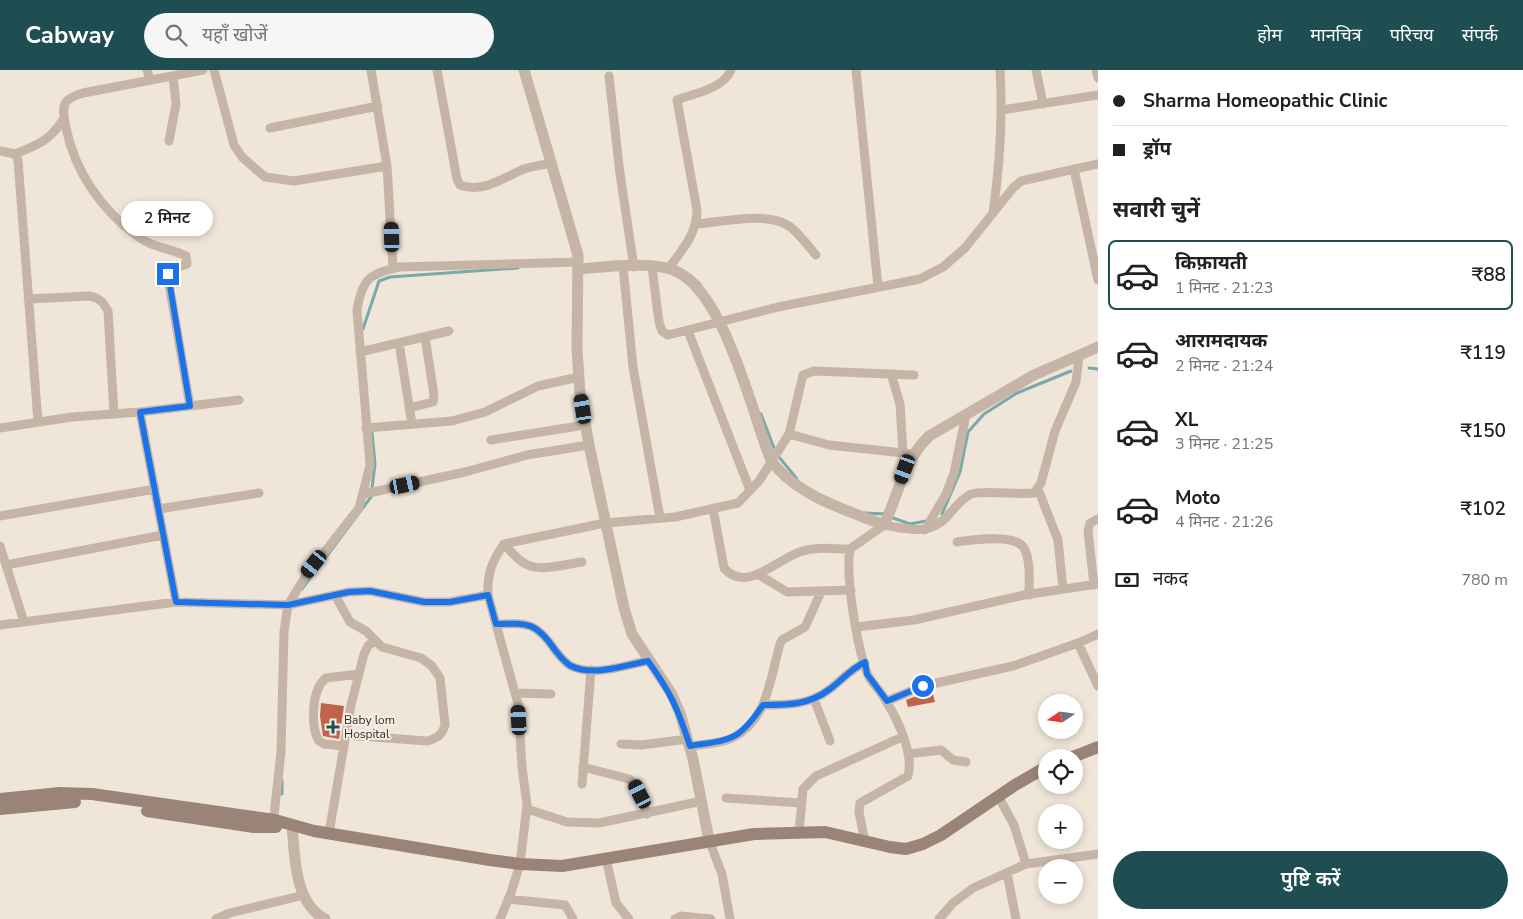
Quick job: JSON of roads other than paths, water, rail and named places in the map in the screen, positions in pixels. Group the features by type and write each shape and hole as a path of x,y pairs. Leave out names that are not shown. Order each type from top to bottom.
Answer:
{"main road":[{"path":"1083,753 1098,747"},
{"path":"0,799 60,793 92,794 520,864 562,866 754,834 825,832 865,842 906,849 923,844 971,816 998,796 1038,773"},
{"path":"0,810 64,802 98,802 187,818 281,825"}],"street":[{"path":"148,70 150,80"},
{"path":"190,406 168,278 170,270 187,264 186,256 160,248 138,237 100,202 83,176 69,139 64,118 65,103 72,97 83,93 203,70"},
{"path":"214,70 234,145 242,157 265,178 294,181 387,166"},
{"path":"372,70 387,166 393,269"},
{"path":"437,70 457,179 460,185 475,188 487,186 524,169 552,163"},
{"path":"524,70 552,163 578,265 579,377 585,425 624,608 632,634 648,661 671,693 680,712 689,743 709,840 722,874 730,919"},
{"path":"668,269 692,236 697,224 697,210 677,100 720,84 727,79 731,70"},
{"path":"856,70 878,287"},
{"path":"993,213 1001,155 1002,110 1000,70"},
{"path":"1036,70 1043,104"},
{"path":"1096,70 1098,78"},
{"path":"169,141 176,104 173,76"},
{"path":"608,76 629,267 633,366 660,518"},
{"path":"1002,110 1098,95"},
{"path":"270,128 378,106"},
{"path":"0,151 15,154 48,139 56,132 64,118"},
{"path":"15,154 18,160 38,422"},
{"path":"652,267 659,322 662,331 668,335 778,307 920,279 943,266 965,248 1021,181 1098,164"},
{"path":"1074,169 1098,280"},
{"path":"697,224 747,219 778,220 790,227 816,255"},
{"path":"325,919 319,916 304,895 281,825 284,632 288,605 305,576 359,508 364,494 370,465 357,310 360,290 369,278 393,269 578,265 652,267 668,269 689,278 704,296 718,323 747,390 772,461 790,479 813,495 884,525 913,530 925,530 935,527 945,520 958,503 976,493 1022,494 1034,493 1038,489 1055,431 1076,382 1078,362"},
{"path":"28,299 89,296 98,298 104,303 108,311 114,414"},
{"path":"360,352 448,331"},
{"path":"688,331 750,490"},
{"path":"409,408 433,402 434,395 425,337"},
{"path":"398,343 412,424"},
{"path":"789,434 829,445 908,453 929,436 1034,375 1078,362 1098,347"},
{"path":"500,919 520,864 527,809 518,704 488,595 488,577 491,566 504,544 605,523 660,518 738,502 759,481 789,434 803,375 814,371 914,375"},
{"path":"713,508 724,568 730,575 738,578 758,575 781,560 801,551 850,549 884,525 908,453 900,404 891,374"},
{"path":"366,428 452,421 477,415 538,386 579,377"},
{"path":"0,428 72,417 140,412 239,400"},
{"path":"140,412 176,602"},
{"path":"925,530 946,494 954,474 966,415"},
{"path":"491,440 585,425"},
{"path":"364,494 465,472 527,455 589,445"},
{"path":"0,516 155,489"},
{"path":"1038,489 1058,540 1063,590"},
{"path":"158,509 259,493"},
{"path":"856,627 914,620 1029,595 1096,584 1088,531 1090,523 1098,519"},
{"path":"6,565 163,535"},
{"path":"957,542 1008,539 1018,541 1024,548 1028,560 1029,595"},
{"path":"504,544 528,566 539,568 582,562"},
{"path":"0,546 24,622"},
{"path":"850,549 848,562 856,627 867,674 887,701 908,754 910,768 908,776 860,802 858,812 865,842"},
{"path":"758,575 787,592 851,590"},
{"path":"0,625 176,602 288,605 335,594 370,591 424,602 450,602 488,595"},
{"path":"620,744 689,743 730,739 749,726 768,696 782,640 805,627 820,592"},
{"path":"335,594 350,622 366,631 382,647 421,658 432,666 440,678 445,725 443,732 437,738 428,741 346,735"},
{"path":"496,624 521,623 534,627 544,634 570,666 591,670 648,661"},
{"path":"887,701 923,686 1013,666 1098,634"},
{"path":"329,833 358,674 368,646 375,640"},
{"path":"1078,643 1098,686"},
{"path":"763,705 793,705 814,699 831,688 853,668 865,662"},
{"path":"582,784 591,670"},
{"path":"344,746 324,744 318,740 314,720 317,688 326,678 358,674"},
{"path":"515,692 551,694"},
{"path":"814,699 830,741"},
{"path":"799,833 803,789 816,776 902,737"},
{"path":"908,754 941,750 953,760 966,762"},
{"path":"583,767 629,779 635,784 647,814"},
{"path":"998,796 1014,825 1026,864"},
{"path":"726,798 802,802"},
{"path":"527,809 567,822 599,823 702,801"},
{"path":"939,919 953,903 973,888 1026,864 1098,854"},
{"path":"606,858 616,903 629,919"},
{"path":"1007,873 1016,919"},
{"path":"216,919 304,895"},
{"path":"508,899 565,905 573,919"},
{"path":"675,919 681,916 711,919"}],"waterway":[{"path":"363,329 379,281 390,277 518,268"},
{"path":"690,275 700,284"},
{"path":"1089,368 1098,369"},
{"path":"942,514 960,472 968,432 984,414 1017,393 1071,371"},
{"path":"761,414 774,448"},
{"path":"372,432 375,464 372,488"},
{"path":"779,457 797,479"},
{"path":"302,589 371,497"},
{"path":"865,513 885,514"},
{"path":"893,518 910,524 926,521"},
{"path":"282,780 282,794"}],"place":[{"name":"Baby lom Hospital","path":"333,727"}]}
